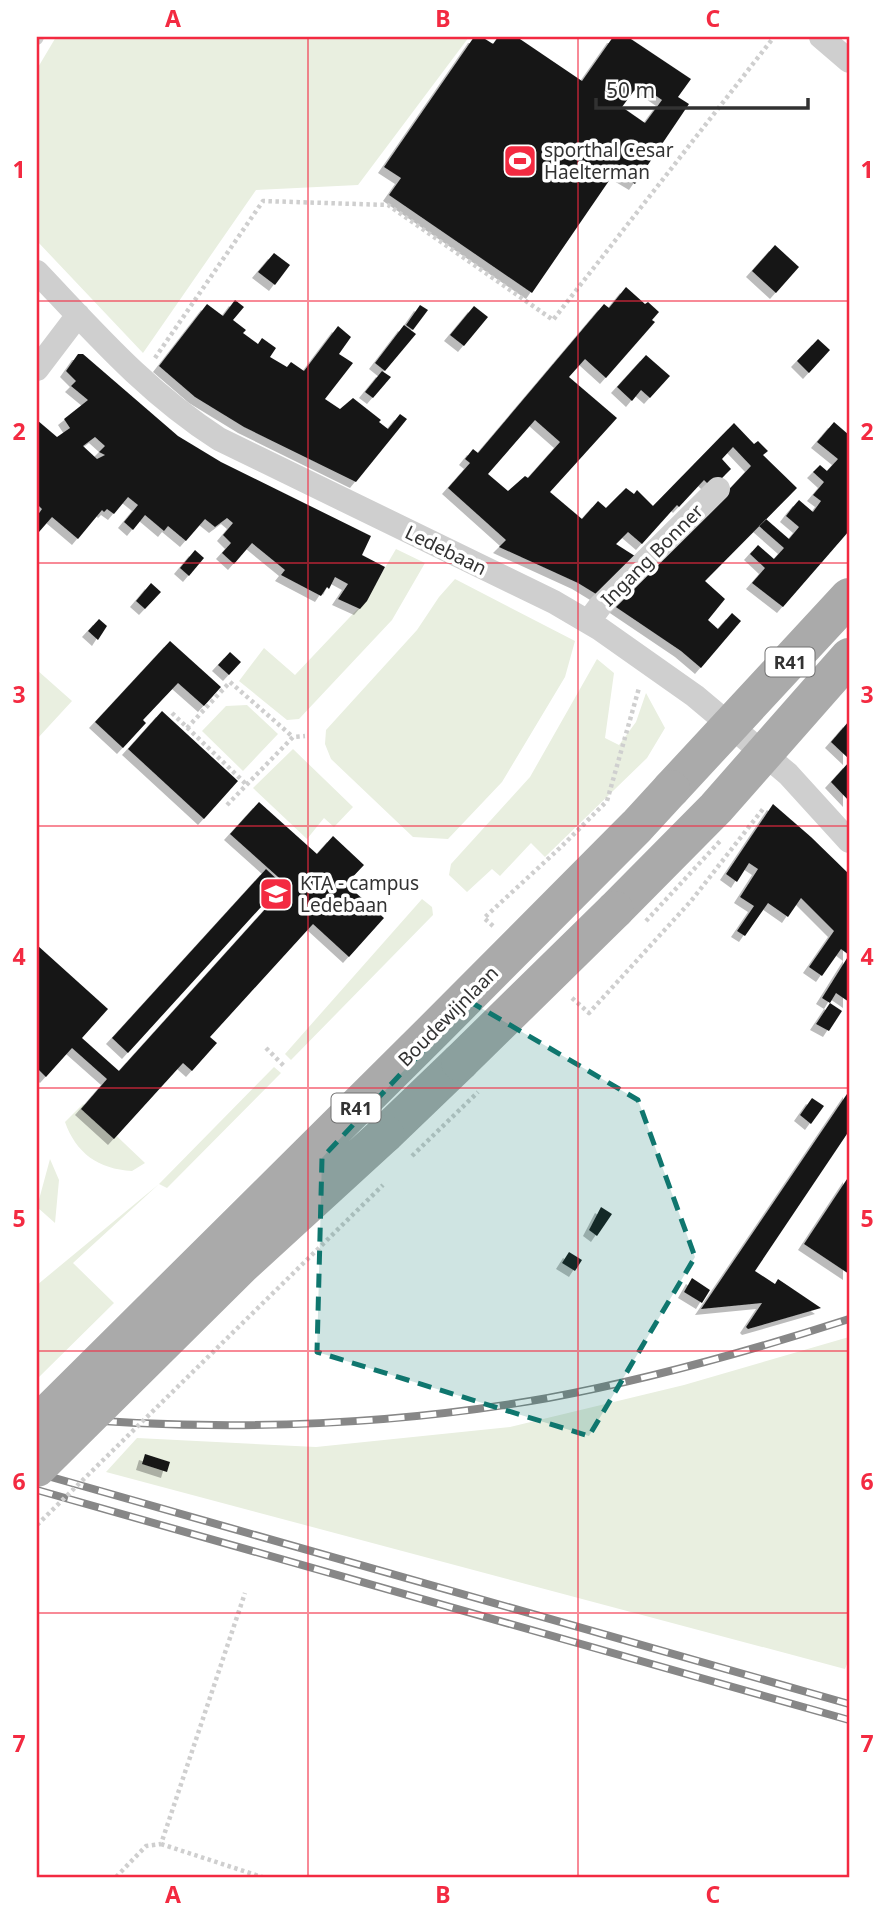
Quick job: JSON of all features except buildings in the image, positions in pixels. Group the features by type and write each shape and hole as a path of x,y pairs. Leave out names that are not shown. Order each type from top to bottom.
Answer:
{"main road":[{"name":"Boudewijnlaan","path":"37,1423 637,826 849,597"},
{"name":"R41","path":"37,1468 243,1264 385,1134 537,988 702,821 849,657"}],"street":[{"path":"821,37 849,61"},
{"name":"Ledebaan","path":"37,272 109,349 184,416 219,439 554,602 588,622 684,689 788,774 849,841"},
{"path":"37,369 78,315"},
{"name":"Ingang Bonner","path":"588,622 600,606 718,489"}],"path":[{"path":"140,379 263,201 388,205 553,320 774,37"},
{"path":"187,728 230,682 293,737"},
{"path":"172,713 247,785"},
{"path":"227,805 293,737 304,736"},
{"path":"266,1048 285,1067"},
{"path":"161,1844 245,1593"},
{"path":"116,1877 146,1846 161,1844 262,1877"}],"highlighted area":[{"path":"469,1001 638,1100 695,1257 589,1436 317,1352 322,1158"}],"green space":[{"path":"56,37 469,37 358,185 256,190 143,353 37,241 37,69"},
{"path":"396,549 425,563 392,620 299,719 287,720 239,681 264,648 295,675 366,600"},
{"path":"455,579 575,641 565,677 502,782 448,839 413,837 331,759 325,744 326,730 417,630"},
{"path":"597,659 614,673 605,738 619,745 636,722 646,693 665,728 647,758 545,857 531,843 500,876 492,869 467,892 449,875 451,864 530,777"},
{"path":"37,670 72,701 37,739"},
{"path":"247,705 278,734 243,771 202,731 226,706"},
{"path":"293,749 353,807 334,827 324,818 307,839 253,788"},
{"path":"422,899 432,907 433,915 291,1060 285,1054"},
{"path":"274,1067 281,1073 167,1188 159,1184"},
{"path":"83,1104 145,1163 132,1171 120,1170 99,1163 82,1151 65,1122"},
{"path":"50,1159 59,1180 55,1223 37,1207"},
{"path":"159,1184 73,1263 114,1303 37,1379 37,1285"},
{"path":"849,1337 849,1659 845,1669 106,1472 137,1438 316,1447 510,1427 684,1385"}],"railway":[{"path":"37,1416 229,1425 420,1416 548,1398 624,1382 737,1353 849,1319"},
{"path":"37,1473 849,1704"},
{"path":"37,1490 849,1720"}],"place":[{"name":"sporthal Cesar Haelterman","path":"520,161"},
{"name":"KTA - campus Ledebaan","path":"276,894"}]}
